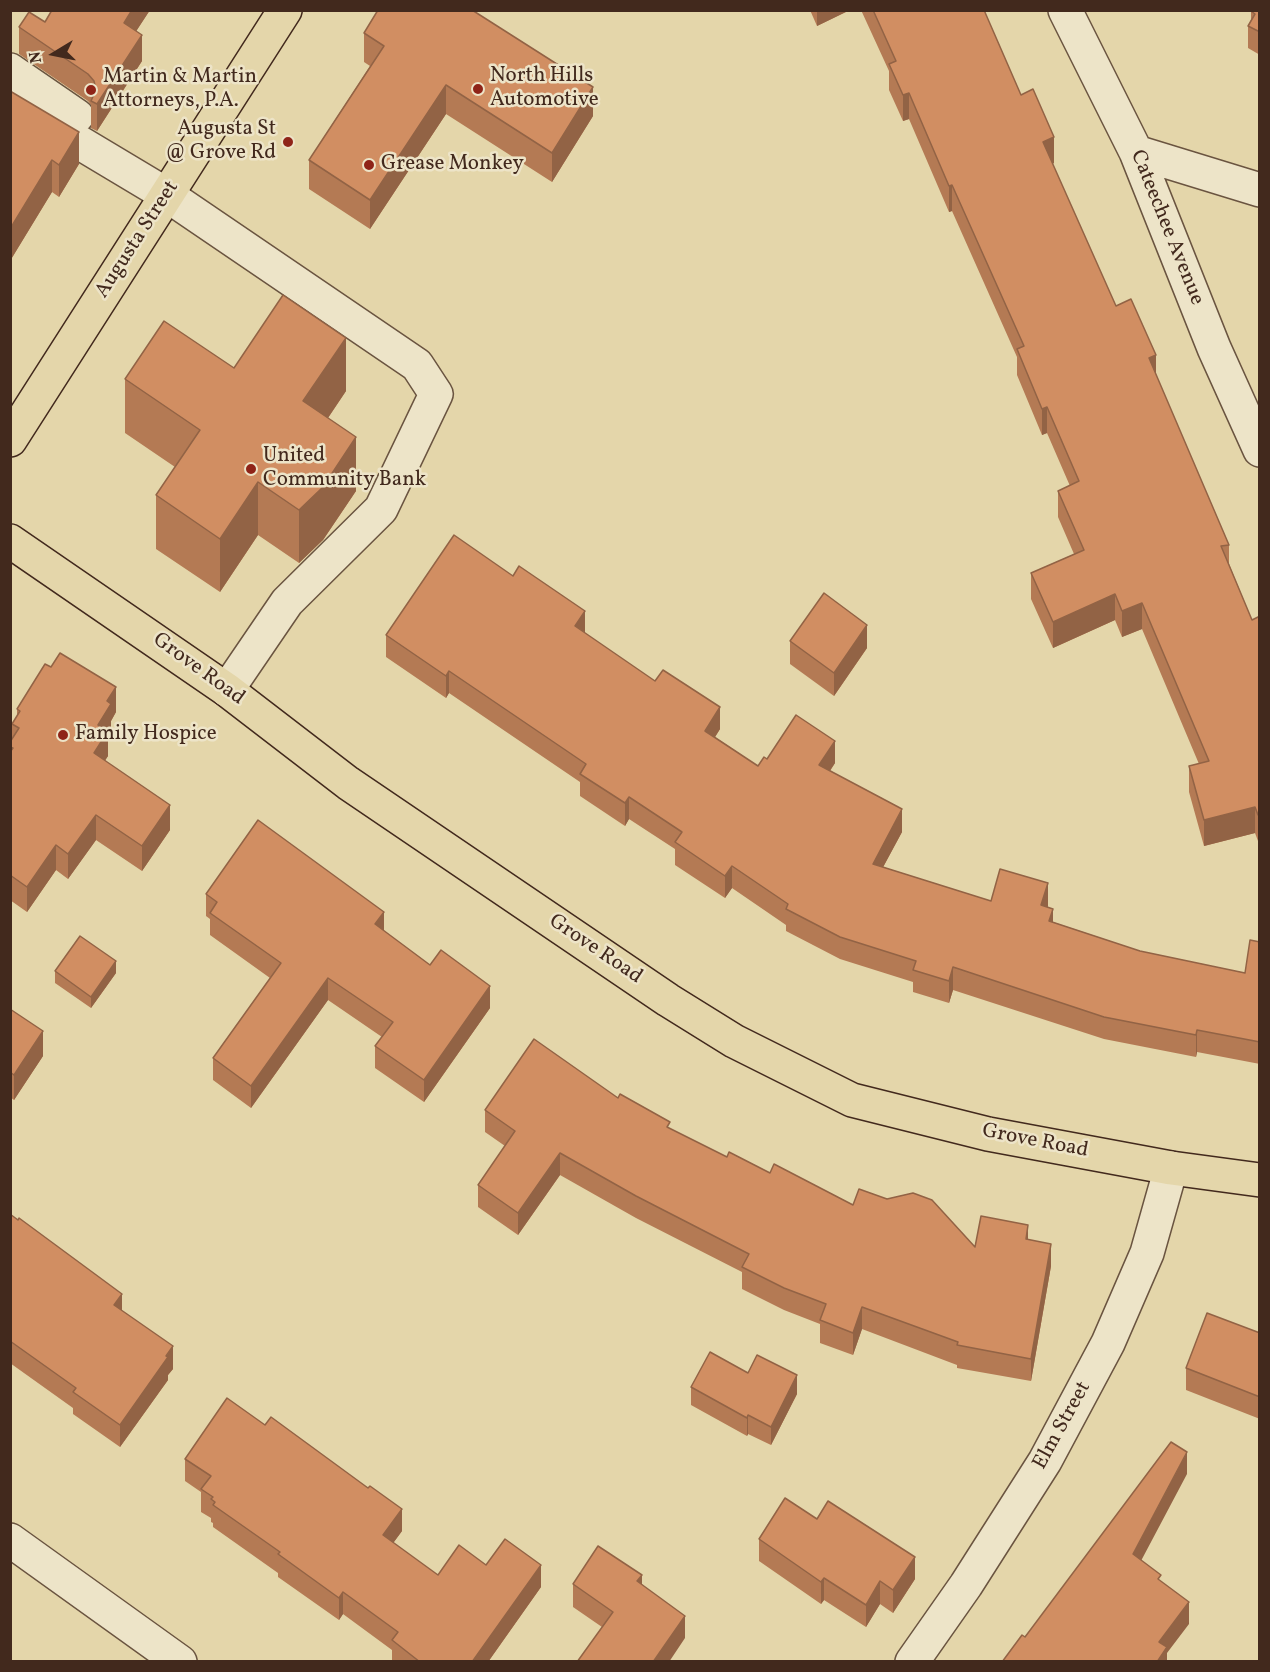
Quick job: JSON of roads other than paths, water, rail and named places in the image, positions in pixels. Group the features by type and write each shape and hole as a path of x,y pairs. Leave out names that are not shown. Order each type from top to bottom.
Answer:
{"main road":[{"name":"Augusta Street","path":"10,440 285,10"},
{"name":"Grove Road","path":"10,541 227,690 348,783 668,1000 744,1046 852,1100 988,1134 1171,1168 1260,1180"}],"street":[{"name":"Cateechee Avenue","path":"1065,10 1136,152 1215,348 1260,450"},
{"path":"10,70 417,366 436,394 381,509 286,602 227,690"},
{"path":"10,101 171,188"},
{"path":"1136,152 1260,190"},
{"name":"Elm Street","path":"912,1662 966,1585 1045,1461 1108,1344 1147,1253 1171,1168"},
{"path":"10,1540 180,1662"}],"place":[{"name":"North Hills Automotive","path":"478,89"},
{"name":"Martin & Martin Attorneys, P.A.","path":"91,90"},
{"name":"Augusta St @ Grove Rd","path":"288,142"},
{"name":"Grease Monkey","path":"369,165"},
{"name":"United Community Bank","path":"251,469"},
{"name":"Family Hospice","path":"63,735"}]}
